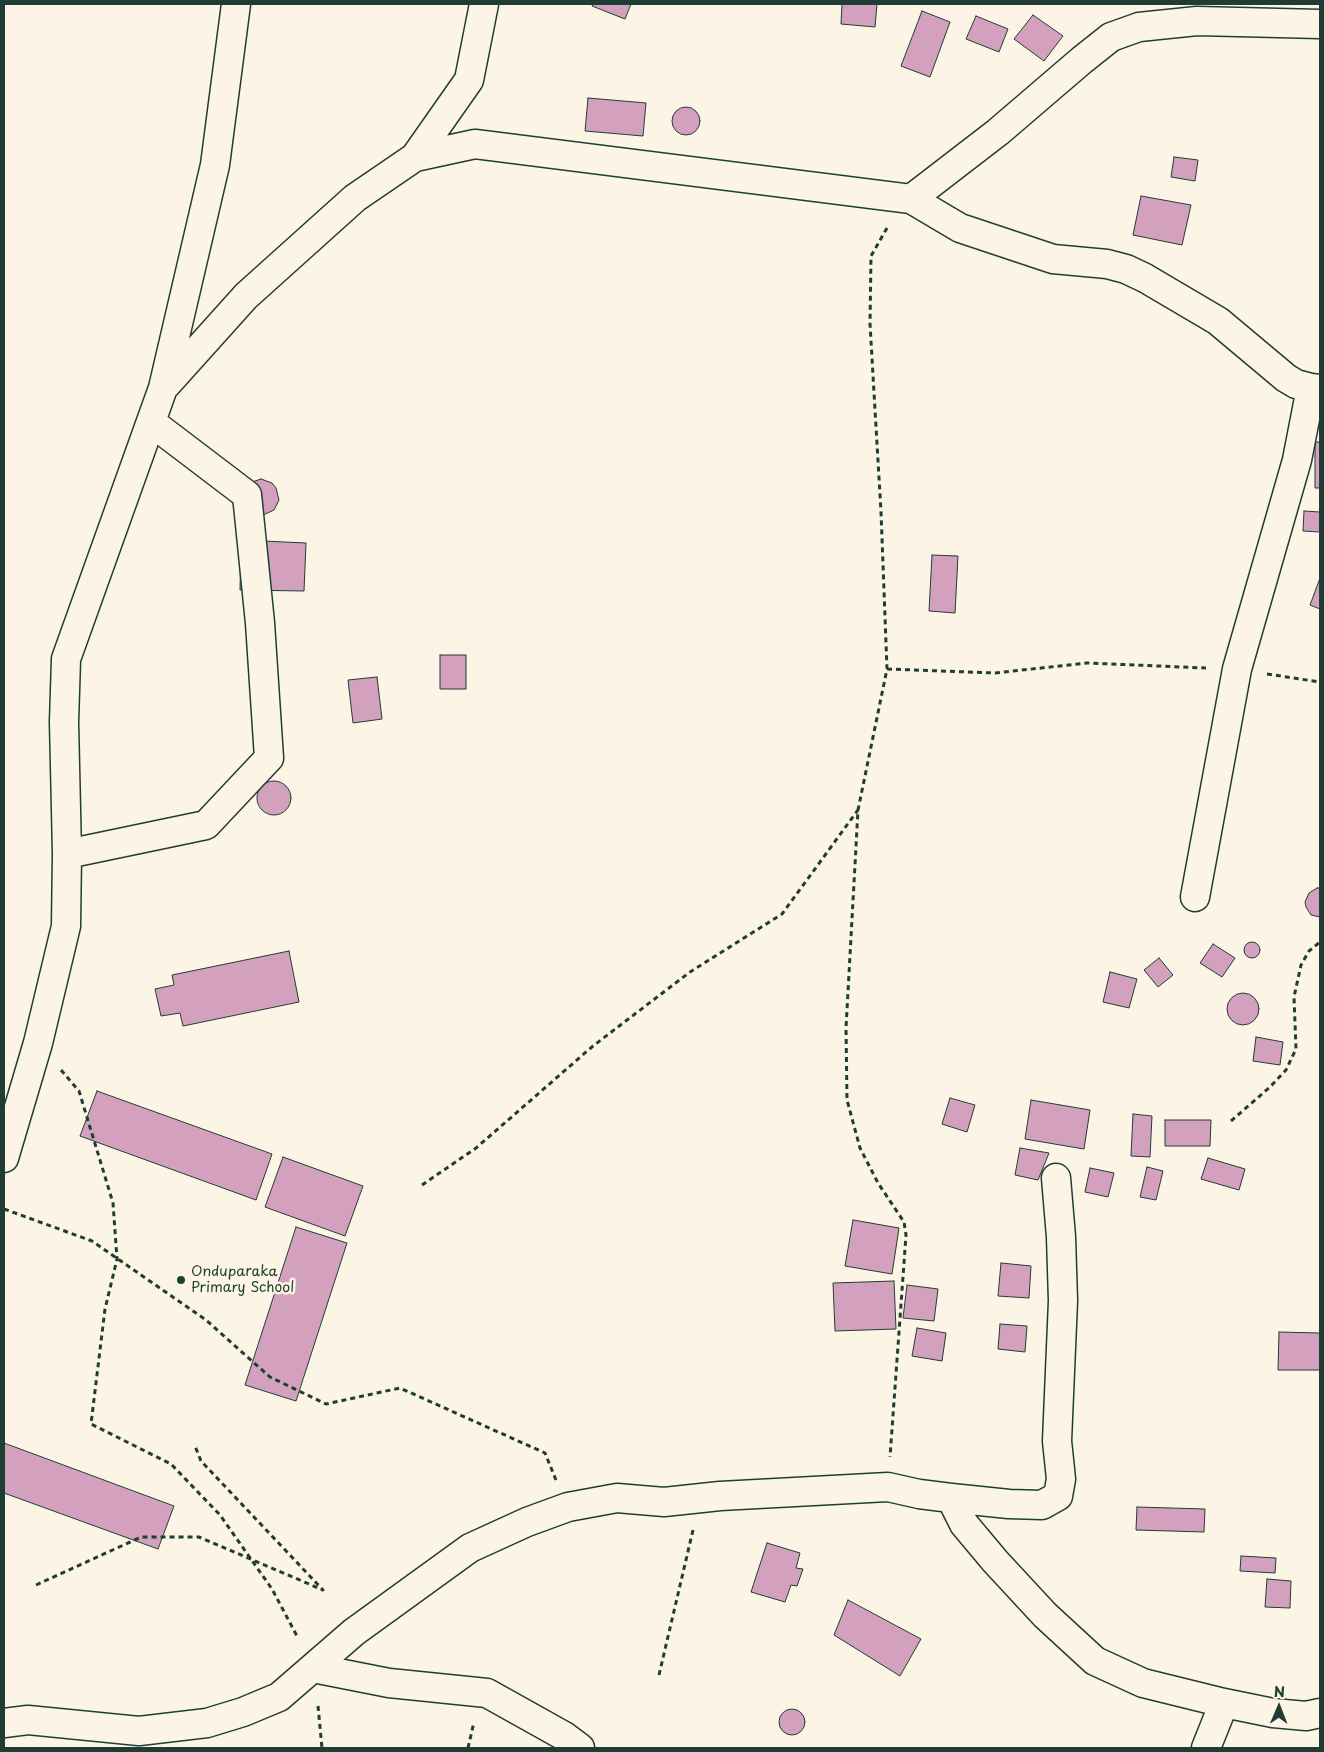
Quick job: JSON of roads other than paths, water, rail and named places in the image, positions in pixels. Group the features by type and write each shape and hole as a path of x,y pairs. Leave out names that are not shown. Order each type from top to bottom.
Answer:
{"street":[{"path":"4,1157 38,1043 66,926 68,854 64,722 66,659 163,388 215,165 236,4"},
{"path":"163,388 246,296 355,198 415,157 469,80 484,4"},
{"path":"911,199 998,132 1111,37 1139,27 1197,21 1320,24"},
{"path":"415,157 475,144 911,199 960,228 1016,247 1053,259 1107,264 1126,269 1145,278 1218,321 1286,378 1296,384 1316,389 1238,669 1195,898"},
{"path":"68,854 206,825 269,758 260,623 247,495 151,422"},
{"path":"4,1723 28,1720 139,1731 206,1723 243,1712 279,1697 354,1632 470,1548 527,1522 568,1507 618,1498 664,1502 720,1496 888,1487 952,1498 1009,1504 1042,1505 1058,1496 1061,1479 1057,1441 1063,1301 1061,1237 1056,1178"},
{"path":"952,1498 964,1524 995,1561 1045,1615 1095,1661 1143,1683 1224,1703 1273,1713 1306,1716 1320,1713"},
{"path":"313,1668 389,1683 487,1693 564,1736 580,1748"},
{"path":"1206,1748 1224,1703"}],"place":[{"name":"Onduparaka Primary School","path":"181,1280"}]}
